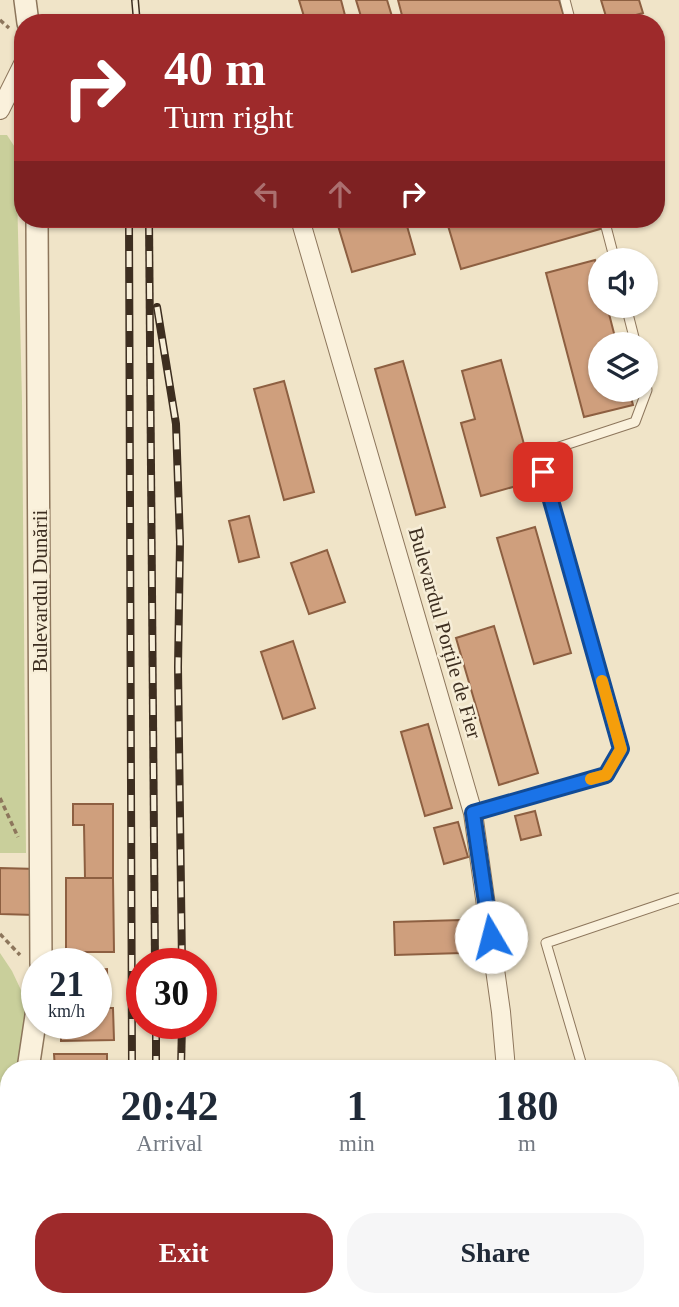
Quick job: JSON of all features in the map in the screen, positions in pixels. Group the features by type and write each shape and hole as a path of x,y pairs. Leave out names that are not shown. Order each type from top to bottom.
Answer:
{"street":[{"path":"0,110 14,82"},
{"name":"Bulevardul Dunării","path":"37,228 41,948"},
{"name":"Bulevardul Porțile de Fier","path":"302,228 473,813 505,1060"},
{"path":"29,1060 32,1039"}],"lane":[{"path":"606,228 612,248"},
{"path":"473,813 606,775 621,749 543,472 552,449 635,422 642,402"},
{"path":"580,1060 546,943 679,898"}],"path":[{"path":"0,798 20,841"},
{"path":"0,934 8,942"}],"green space":[{"path":"0,135 7,135 14,146 14,228 18,228 26,853 0,853"},
{"path":"0,953 21,990 21,1039 23,1039 20,1060 0,1060"}],"building":[{"path":"299,0 341,0 345,14 303,14"},
{"path":"356,0 387,0 391,14 360,14"},
{"path":"398,0 559,0 563,14 402,14"},
{"path":"601,0 639,0 643,13 640,14 605,14"},
{"path":"339,228 408,228 415,254 352,272"},
{"path":"449,228 604,228 461,269"},
{"path":"588,262 588,318 610,318 614,332 588,332 588,402 632,402 633,405 584,417 546,273"},
{"path":"501,360 534,481 481,496 461,423 475,419 462,371"},
{"path":"403,361 445,507 416,515 375,369"},
{"path":"284,381 314,492 284,500 254,389"},
{"path":"249,516 259,557 239,562 229,521"},
{"path":"535,527 571,653 534,664 497,538"},
{"path":"327,550 345,602 309,614 291,563"},
{"path":"494,626 538,773 499,785 456,638"},
{"path":"293,641 315,708 283,719 261,652"},
{"path":"428,724 452,808 425,816 401,732"},
{"path":"73,804 113,804 113,878 85,878 84,825 73,825"},
{"path":"535,811 541,835 521,840 515,816"},
{"path":"458,822 468,857 444,864 434,828"},
{"path":"0,868 37,869 35,915 0,914"},
{"path":"66,878 113,878 114,952 112,948 66,948"},
{"path":"461,920 462,953 395,955 394,922"},
{"path":"113,1008 114,1040 61,1041 112,1039"},
{"path":"54,1054 107,1054 107,1060 54,1060"}],"railway":[{"path":"135,0 136,14"},
{"path":"129,228 132,1060"},
{"path":"149,228 155,948"},
{"path":"157,307 176,424 180,542 178,667 182,948"},
{"path":"156,1039 156,1060"},
{"path":"181,1060 182,1039"}],"slow traffic":[{"path":"591,779 606,775 621,749 602,681"}],"route":[{"path":"491,937 473,813 606,775 621,749 543,472"}]}
